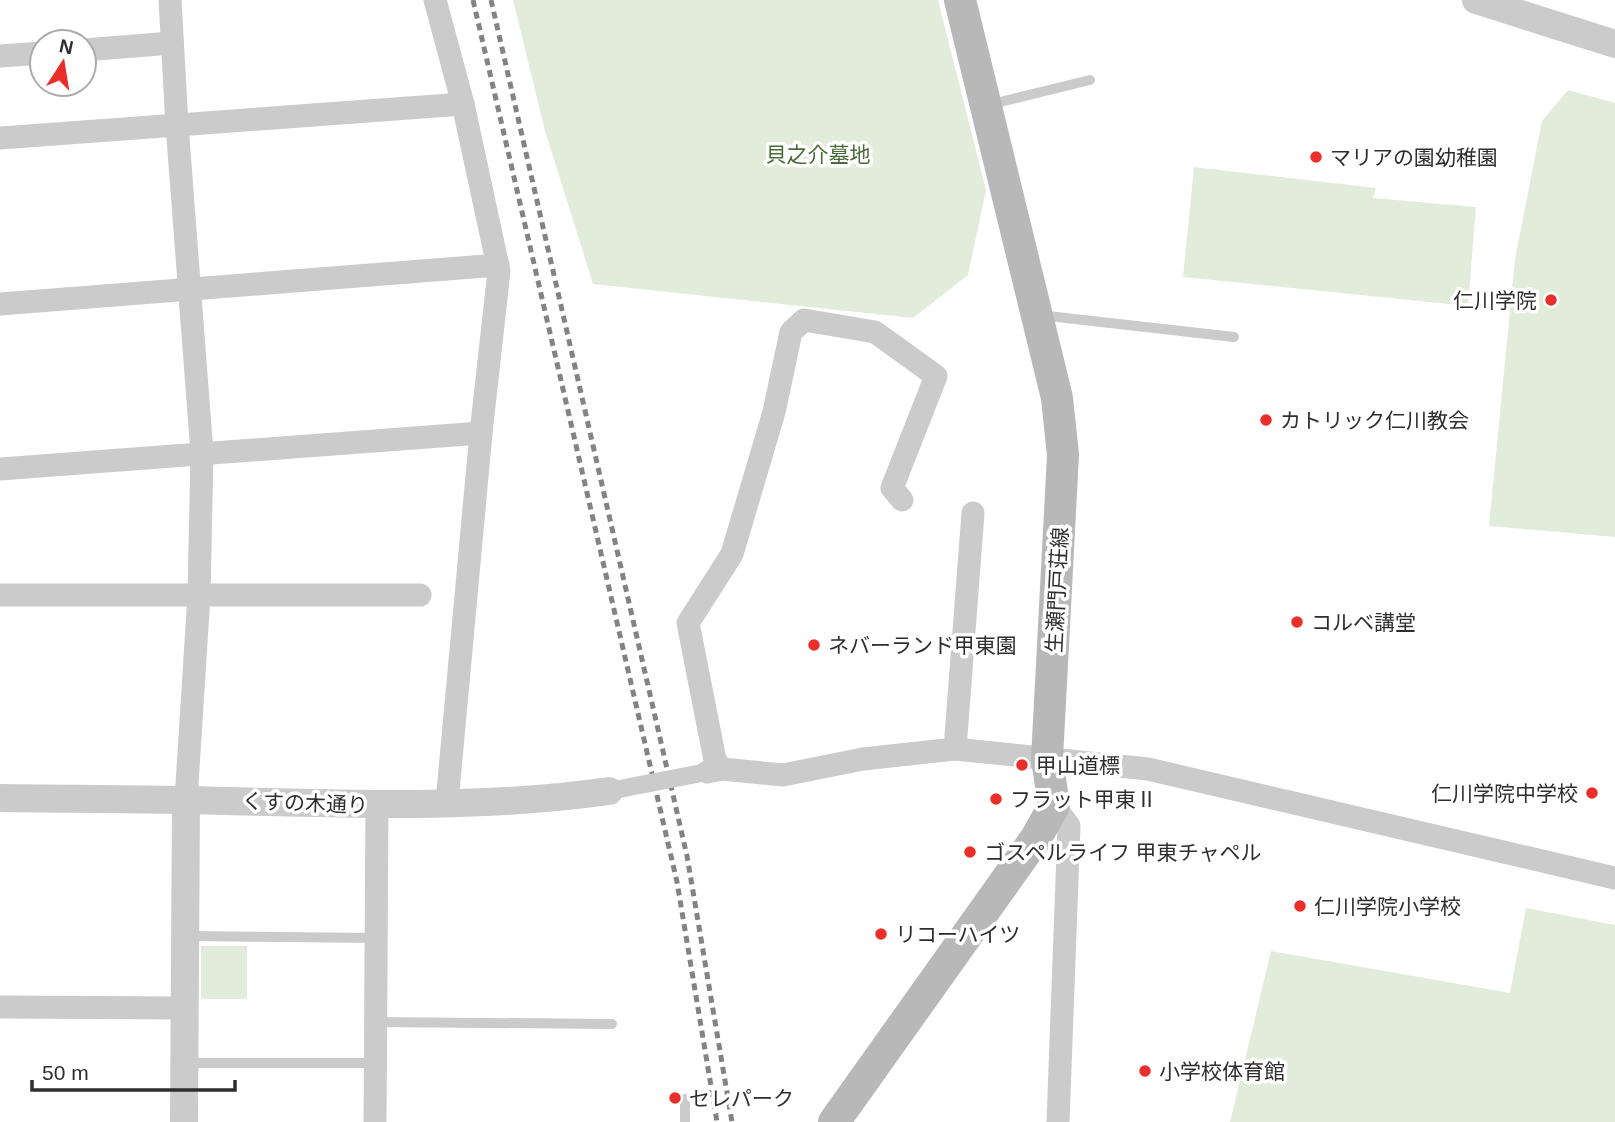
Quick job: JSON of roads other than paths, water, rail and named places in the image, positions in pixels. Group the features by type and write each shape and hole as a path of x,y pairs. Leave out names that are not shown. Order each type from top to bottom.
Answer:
{"main road":[{"name":"生瀬門戸荘線","path":"960,0 1057,398 1063,455 1047,759 1054,806"},
{"path":"834,1122 1036,838 1054,806"}],"street":[{"path":"170,0 202,453 199,595 186,800 184,1122"},
{"path":"435,0 463,104 499,271 481,433 447,802"},
{"path":"1476,0 1615,44"},
{"path":"98,49 172,43"},
{"path":"0,56 28,54"},
{"path":"0,138 463,104"},
{"path":"0,304 498,265"},
{"path":"714,770 715,760 688,623 732,554 774,412 792,332 804,320 876,332 936,376 892,488 902,500"},
{"path":"0,469 481,433"},
{"path":"955,749 973,513"},
{"path":"0,595 420,595"},
{"path":"609,791 714,770 783,775 863,759 955,749 1148,769 1615,878"},
{"name":"くすの木通り","path":"0,798 377,805 562,798 609,791"},
{"path":"375,1122 377,805"},
{"path":"1054,806 1069,826 1058,1122"},
{"path":"0,1007 184,1008"}],"lane":[{"path":"985,105 1090,80"},
{"path":"1036,314 1234,337"},
{"path":"184,936 376,938"},
{"path":"376,1022 612,1024"},
{"path":"184,1063 375,1063"},
{"path":"685,1099 685,1122"}],"railway":[{"path":"473,0 677,882 717,1122"},
{"path":"491,0 687,856 732,1122"}],"place":[{"name":"マリアの園幼稚園","path":"1316,157"},
{"name":"仁川学院","path":"1551,300"},
{"name":"カトリック仁川教会","path":"1266,420"},
{"name":"コルベ講堂","path":"1297,622"},
{"name":"ネバーランド甲東園","path":"814,645"},
{"name":"甲山道標","path":"1022,765"},
{"name":"仁川学院中学校","path":"1592,793"},
{"name":"フラット甲東Ⅱ","path":"996,799"},
{"name":"ゴスペルライフ 甲東チャペル","path":"970,852"},
{"name":"仁川学院小学校","path":"1300,906"},
{"name":"リコーハイツ","path":"881,934"},
{"name":"小学校体育館","path":"1145,1071"},
{"name":"セレパーク","path":"675,1098"}],"park label":[{"name":"貝之介墓地","path":"818,154"}]}
